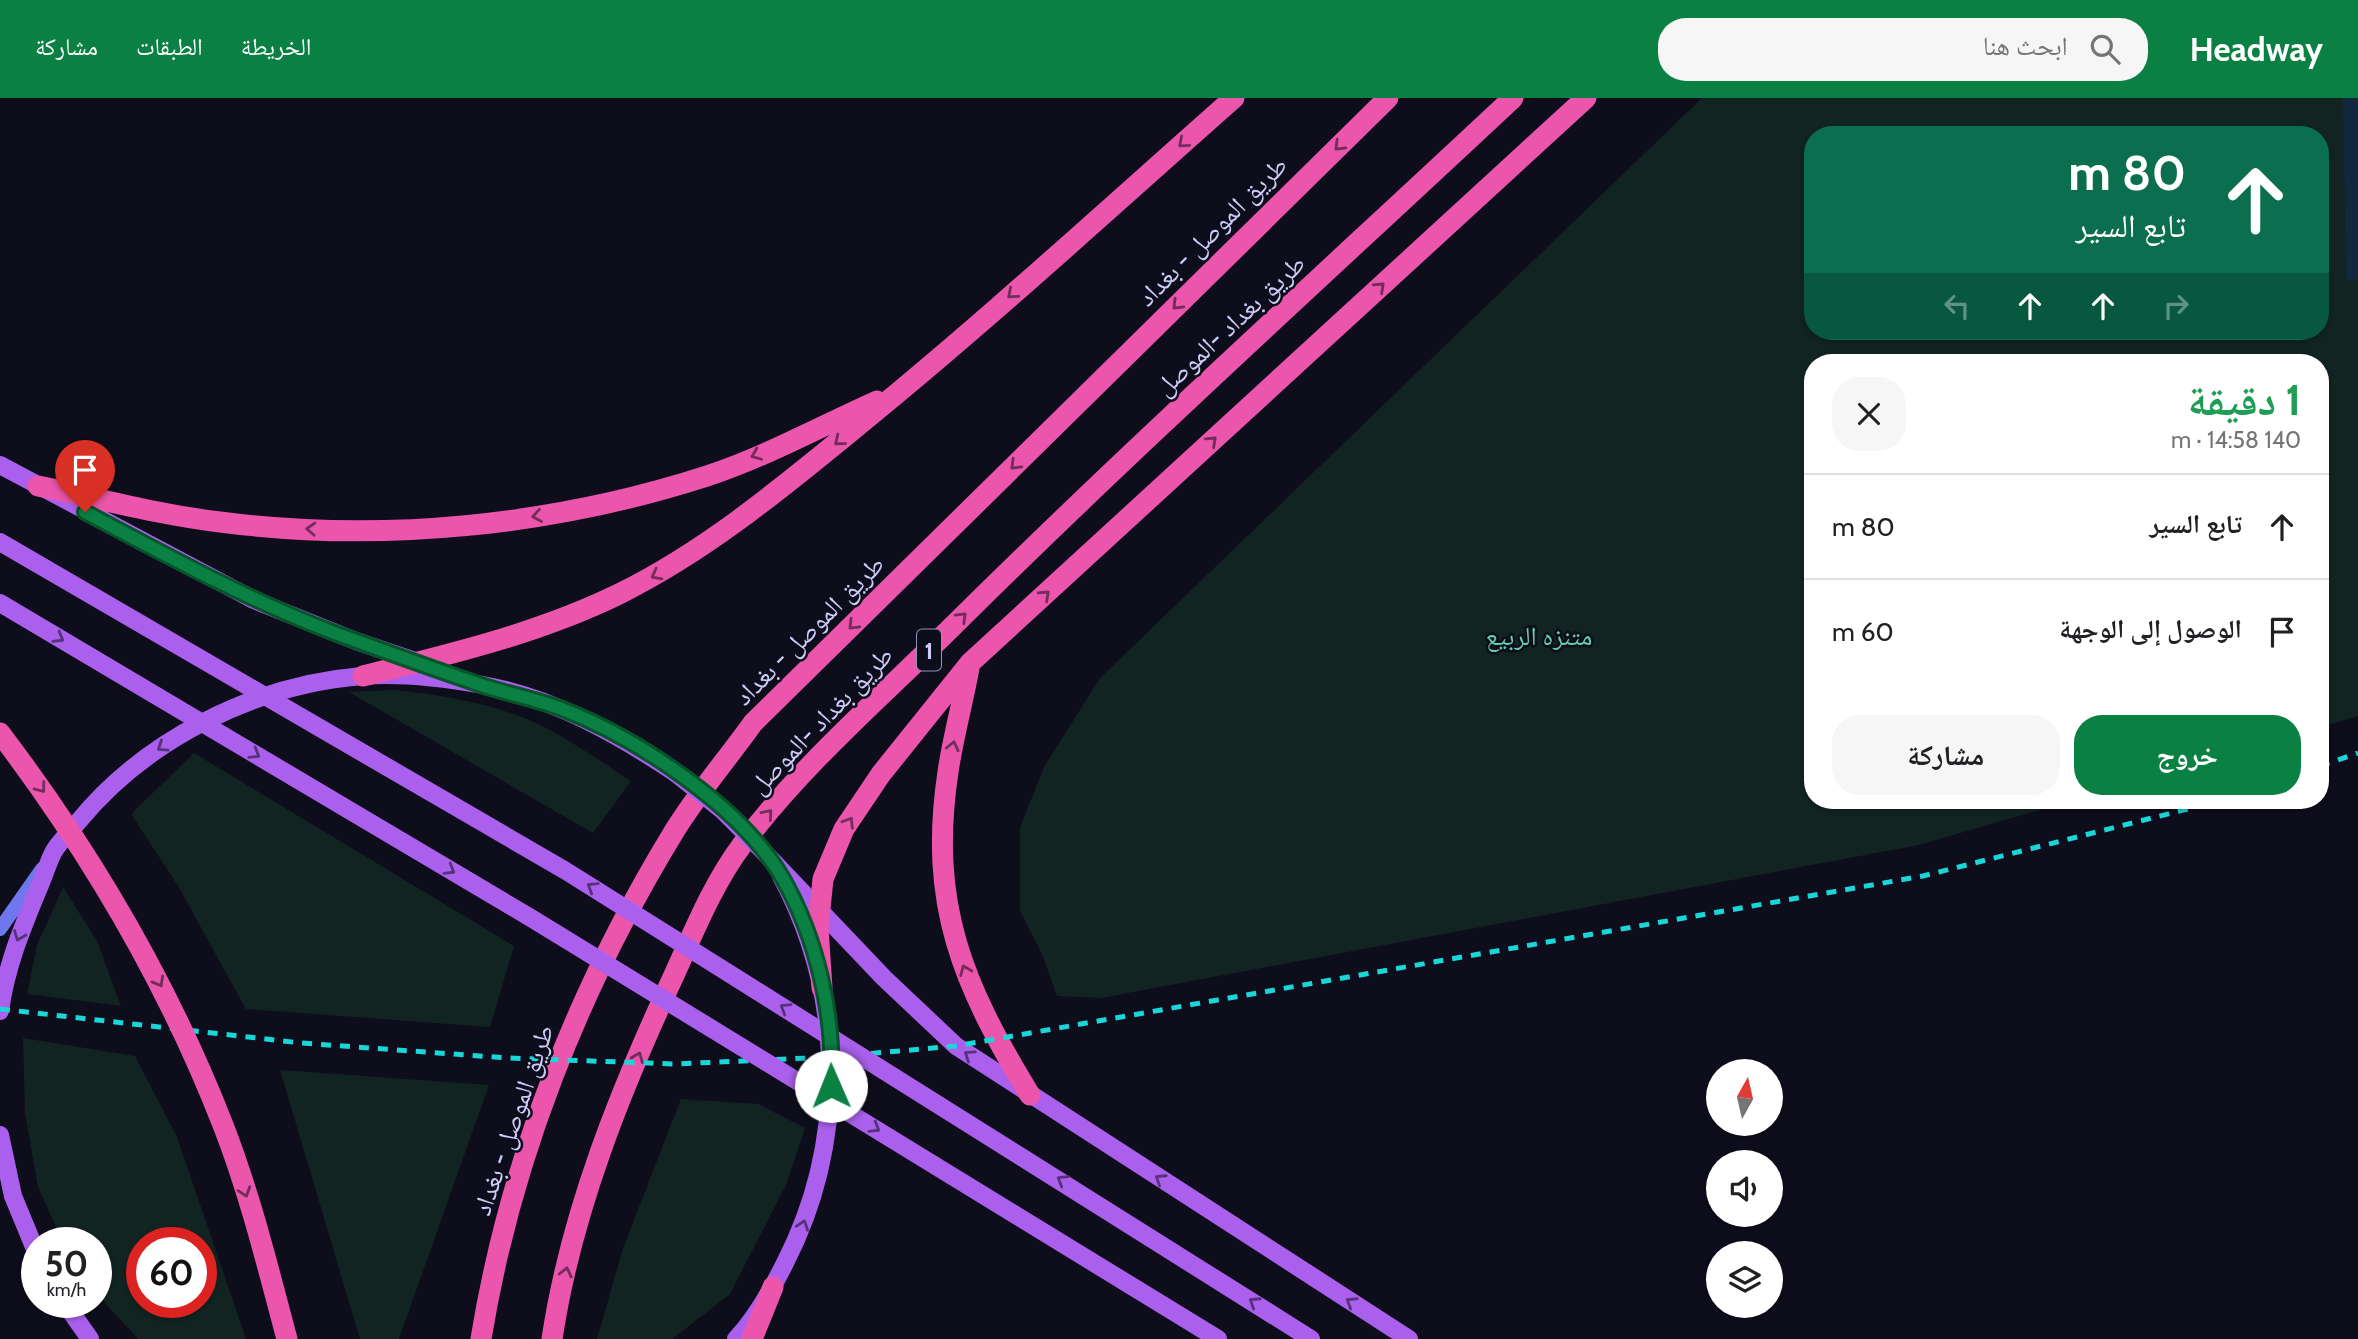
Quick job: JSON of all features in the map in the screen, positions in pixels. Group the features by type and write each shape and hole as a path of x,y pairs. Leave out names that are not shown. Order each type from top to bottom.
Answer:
{"highway":[{"path":"363,676 529,631 576,614 664,570 747,515 907,386 1234,98"},
{"name":"طريق الموصل - بغداد","path":"481,1339 510,1205 541,1109 588,994 676,829 753,723 1388,98"},
{"name":"طريق بغداد -الموصل","path":"552,1339 578,1224 606,1136 661,1003 694,932 740,847 802,775 1011,569 1513,98"},
{"path":"822,988 820,909 823,880 844,829 881,774 970,663 1586,98"},
{"path":"38,486 219,522 318,530 417,529 516,520 613,502 709,476 907,386"},
{"path":"970,663 948,771 943,819 943,886 960,957 978,1003 1030,1095"},
{"path":"0,733 50,799 111,897 172,1007 223,1126 261,1242 287,1339"},
{"path":"752,1339 773,1287"}],"main road":[{"path":"0,465 254,600 356,641 484,686 564,710 638,748 722,810 918,1012 956,1046 1409,1339"},
{"path":"0,542 566,871 1311,1339"},
{"path":"0,603 543,925 1218,1339"},
{"path":"0,929 54,850 93,803 139,763 189,729 244,704 303,685 363,676 424,677 484,686"},
{"path":"0,1011 16,940 54,850"},
{"path":"736,1339 773,1287 800,1236 818,1181 829,1124 832,1066 822,988 800,914 782,877 765,853"},
{"path":"0,1135 13,1196"},
{"path":"0,1157 26,1227"},
{"path":"75,1318 90,1339"}],"green space":[{"name":"متنزه الربيع","path":"1702,98 2358,98 2358,716 2329,725 2329,354 1804,354 1804,809 2043,809 1919,845 1101,998 1057,996 1042,954 1020,911 1020,827 1044,767 1100,678"},
{"path":"395,690 456,699 515,714 562,737 631,781 593,833 349,692"},
{"path":"194,753 514,946 490,1027 246,1009 178,886 131,814"},
{"path":"63,887 97,941 121,1006 27,994 37,945"},
{"path":"23,1038 135,1056 177,1137 208,1227 126,1227 126,1318 217,1318 217,1254 246,1339 138,1339 112,1311 112,1227 56,1227 38,1187 25,1113"},
{"path":"280,1070 489,1085 399,1339 360,1339"},
{"path":"681,1099 758,1104 805,1128 786,1185 730,1294 672,1339 597,1339 623,1248"}],"water":[{"path":"2343,98 2358,98 2358,280 2346,281"}],"railway":[{"path":"2329,763 2358,753"},
{"path":"0,1009 301,1043 508,1058 675,1064 831,1057 956,1046 1923,876 2187,809"}],"route":[{"path":"85,512 203,575 306,622 484,686 564,710 638,748 698,790 744,830 765,853 782,877 800,914 814,953 827,1009 831,1086"}]}
